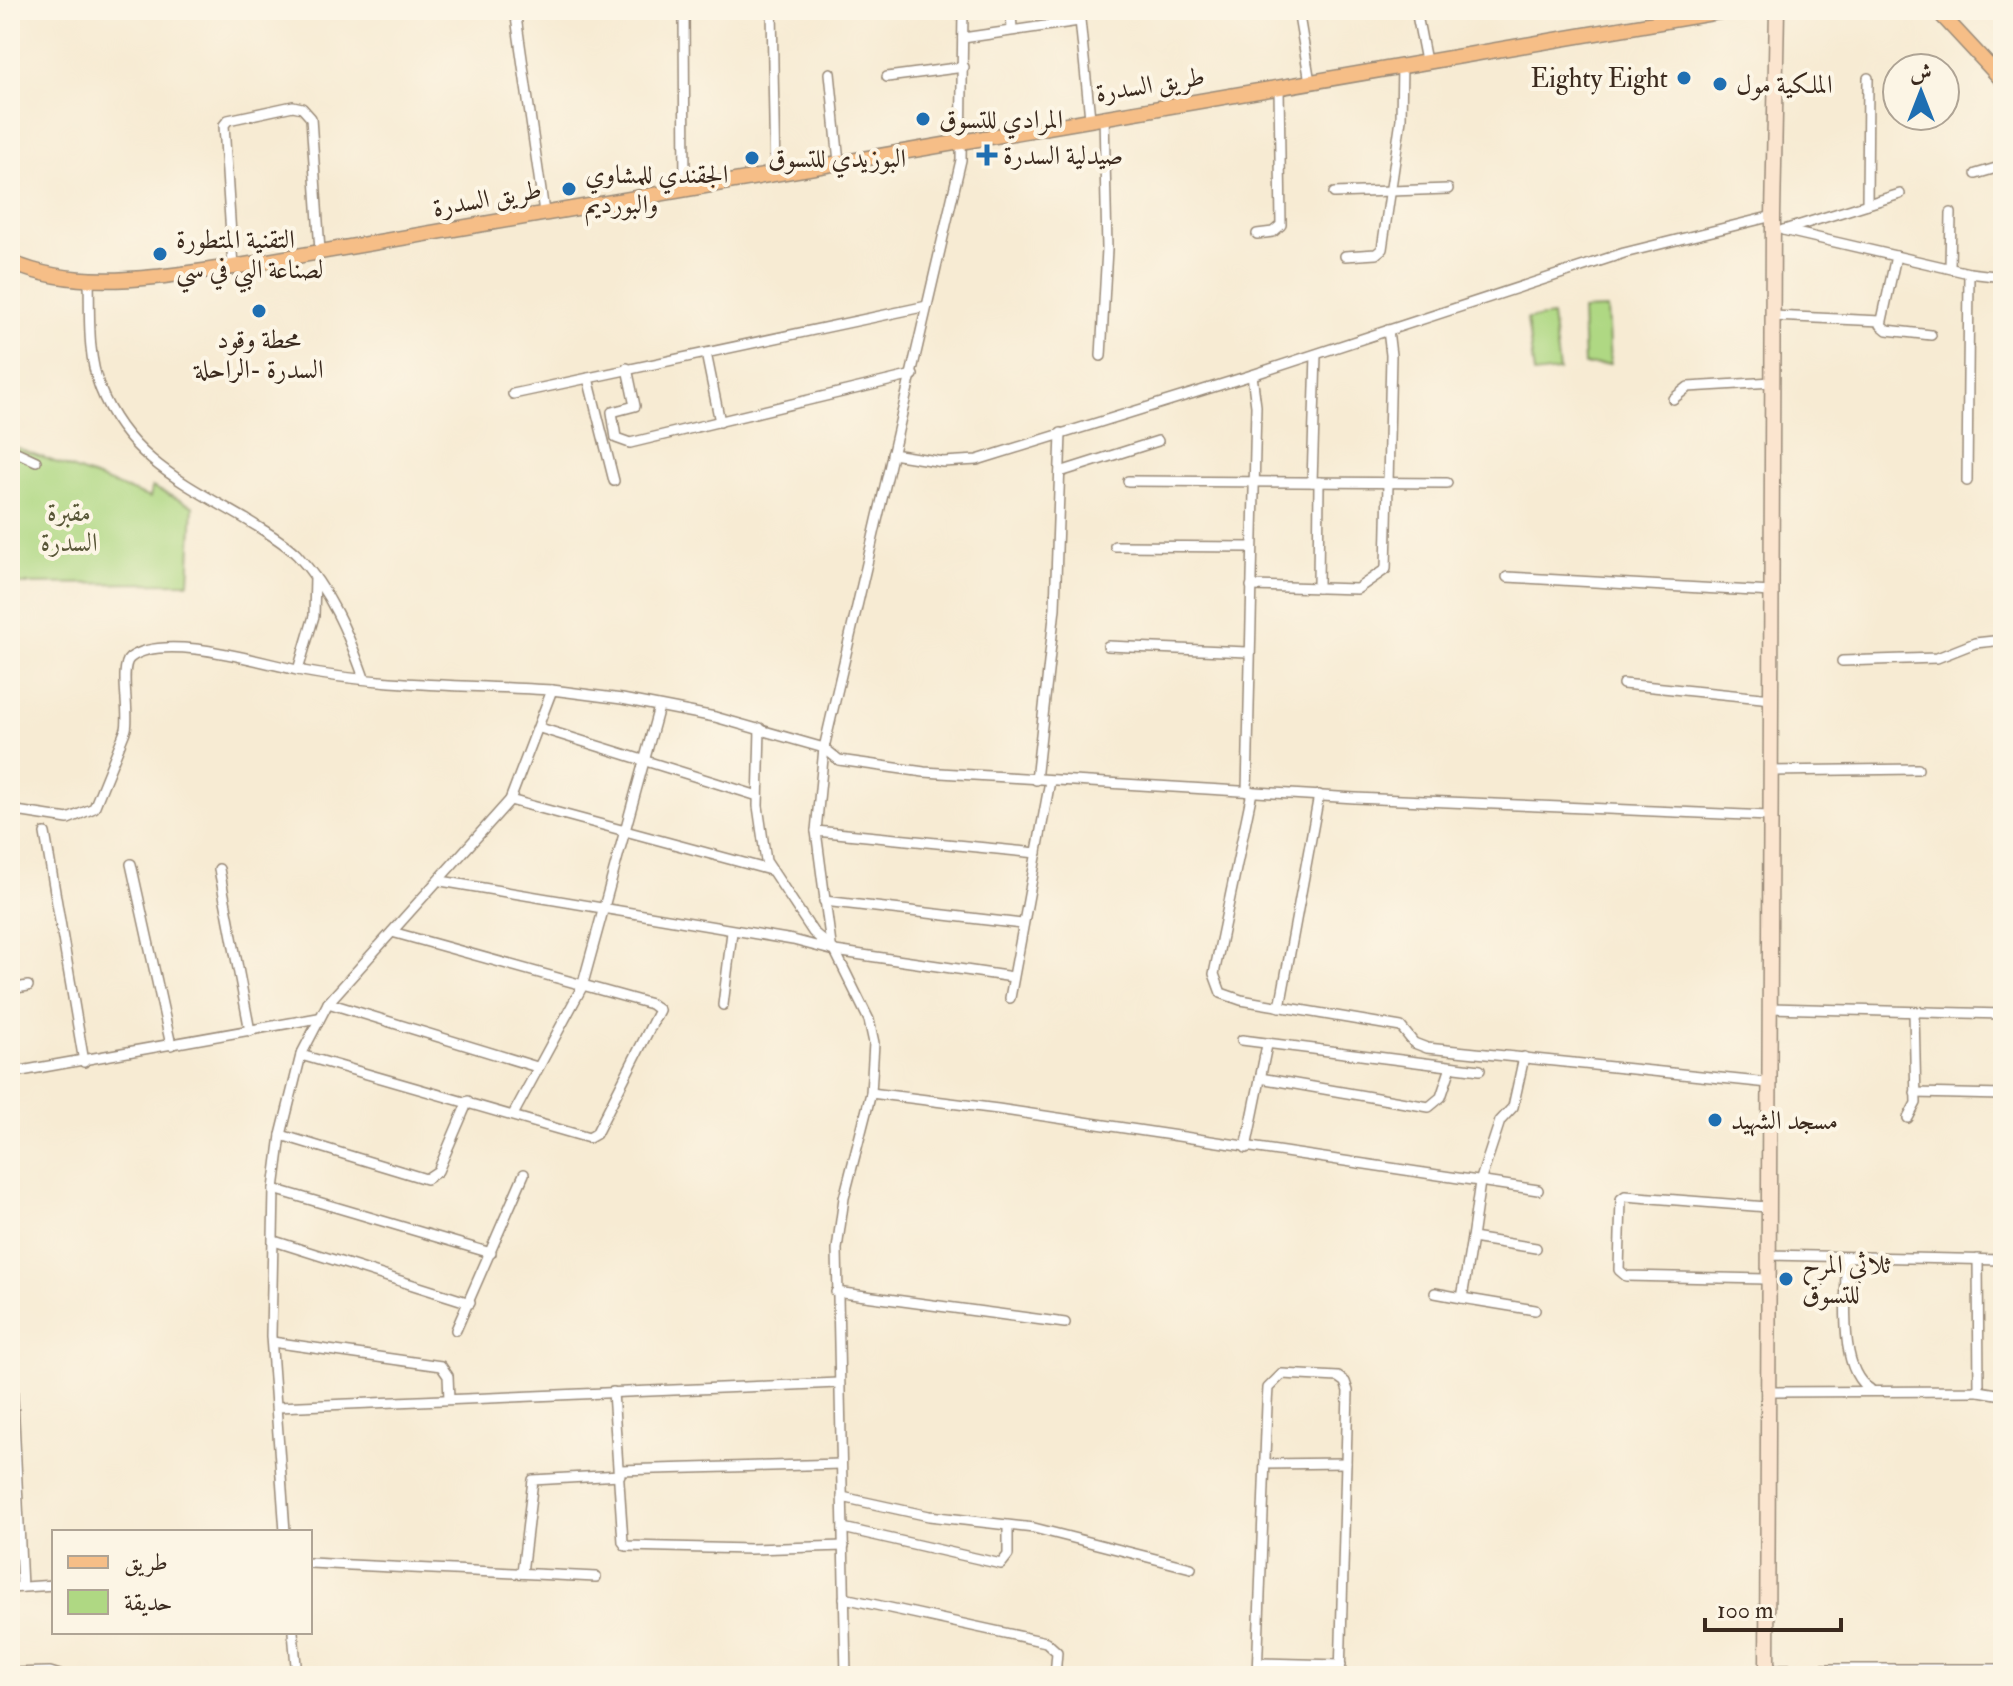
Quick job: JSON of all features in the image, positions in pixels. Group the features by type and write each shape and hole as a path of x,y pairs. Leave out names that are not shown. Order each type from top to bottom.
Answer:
{"main road":[{"name":"طريق السدرة","path":"10,262 38,272 89,279 151,277 233,267 1279,88 1665,16 1730,10"},
{"path":"1937,10 2003,81"}],"street":[{"path":"515,10 544,212"},
{"path":"684,10 685,191"},
{"path":"772,10 775,175"},
{"path":"846,1676 836,1292 841,1218 871,1093 875,1052 869,1020 833,948 816,831 824,748 913,375 963,141 963,10"},
{"path":"1011,10 1012,30"},
{"path":"1079,10 1097,117 1107,249 1101,356"},
{"path":"1298,10 1310,82"},
{"path":"1416,10 1426,61"},
{"path":"1777,10 1766,1279 1767,1673 2003,1669"},
{"path":"963,38 1079,21"},
{"path":"1345,256 1381,253 1402,106 1402,65"},
{"path":"887,77 964,67"},
{"path":"830,73 839,162"},
{"path":"1867,204 1868,78"},
{"path":"1257,234 1273,232 1281,225 1279,88"},
{"path":"233,267 224,125 228,120 293,106 302,108 311,118 320,251"},
{"path":"1976,174 2003,166"},
{"path":"1334,193 1448,189"},
{"path":"892,454 960,462 1316,355 1624,253 1776,226 1900,194"},
{"path":"1950,268 1951,213"},
{"path":"1776,226 1969,273 2003,277"},
{"path":"1896,256 1881,321 1883,329 1931,335"},
{"path":"1967,481 1969,273"},
{"path":"89,279 92,361 101,390 138,450 155,465 276,537 315,577 349,635 364,678"},
{"path":"513,394 927,306"},
{"path":"1773,316 1881,321"},
{"path":"1251,586 1357,589 1386,569 1388,330"},
{"path":"706,353 720,422"},
{"path":"1316,355 1318,588"},
{"path":"627,368 635,406 612,412 613,434 620,441 630,443 913,375"},
{"path":"1252,375 1256,406 1247,652 1249,792 1214,974 1221,993 1280,1007 1401,1027 1414,1043 1427,1048 1769,1083"},
{"path":"588,378 614,481"},
{"path":"1673,399 1688,387 1773,382"},
{"path":"1036,780 1055,608 1061,433"},
{"path":"1060,472 1158,441"},
{"path":"10,449 36,461"},
{"path":"1128,481 1447,483"},
{"path":"1115,546 1251,547"},
{"path":"298,670 314,616 315,577"},
{"path":"1507,577 1772,592"},
{"path":"1842,661 1937,658 1975,643 2003,640"},
{"path":"1108,646 1247,652"},
{"path":"10,810 68,819 94,808 126,729 129,715 124,668 129,659 140,653 178,649 364,678 552,690 659,707 760,728 824,748 839,760 857,764 1050,781 1769,816"},
{"path":"1623,684 1772,699"},
{"path":"285,1530 272,1342 274,1189 281,1135 301,1055 328,1003 441,881 510,800 552,690"},
{"path":"514,1113 582,987 659,707"},
{"path":"540,728 758,796"},
{"path":"760,728 758,796 761,833 770,870 813,932 833,948"},
{"path":"1770,771 1918,769"},
{"path":"1010,998 1050,781"},
{"path":"1280,1007 1319,795"},
{"path":"510,800 770,870"},
{"path":"816,831 1037,853"},
{"path":"45,833 84,1062"},
{"path":"131,864 171,1045"},
{"path":"219,869 250,1031"},
{"path":"441,881 1013,977"},
{"path":"824,901 1022,924"},
{"path":"301,1055 514,1113 589,1138 598,1131 659,1012 651,1004 392,932"},
{"path":"723,1005 732,932"},
{"path":"10,989 28,986"},
{"path":"328,1003 537,1067"},
{"path":"1770,1008 2003,1014"},
{"path":"1908,1118 1914,1111 1914,1012"},
{"path":"10,1073 318,1018"},
{"path":"1242,1040 1480,1070"},
{"path":"1246,1148 1267,1045"},
{"path":"1462,1298 1480,1182 1500,1121 1513,1107 1524,1057"},
{"path":"1260,1078 1429,1107 1441,1097 1451,1067"},
{"path":"871,1093 998,1109 1538,1190"},
{"path":"1915,1093 2003,1095"},
{"path":"281,1135 426,1179 438,1171 468,1101"},
{"path":"456,1330 524,1174"},
{"path":"274,1189 491,1253"},
{"path":"1766,1279 1626,1276 1619,1270 1621,1199 1625,1196 1767,1207"},
{"path":"1472,1238 1536,1248"},
{"path":"274,1241 470,1303"},
{"path":"1767,1255 2003,1260"},
{"path":"1846,1257 1851,1365 1859,1383 1872,1391"},
{"path":"1978,1259 1979,1391"},
{"path":"836,1292 1065,1323"},
{"path":"1435,1293 1535,1310"},
{"path":"10,1336 14,1506 22,1587"},
{"path":"272,1342 441,1366 448,1376 449,1399"},
{"path":"1257,1676 1268,1388 1282,1374 1338,1377 1345,1382 1348,1391 1340,1671 1258,1663"},
{"path":"278,1407 838,1383"},
{"path":"1766,1392 1979,1391 2003,1395"},
{"path":"613,1392 626,1546 750,1549 844,1546"},
{"path":"1265,1464 1346,1463"},
{"path":"522,1573 533,1480 620,1473 841,1464"},
{"path":"842,1497 929,1516 1061,1534 1191,1568"},
{"path":"843,1528 1001,1564 1008,1555 1008,1526"},
{"path":"312,1563 596,1577"},
{"path":"10,1588 52,1585"},
{"path":"844,1598 1046,1642 1057,1652 1055,1676"},
{"path":"293,1634 297,1676"},
{"path":"10,1673 50,1672 63,1676"}],"green space":[{"path":"1607,309 1610,364 1584,365 1582,310"},
{"path":"1552,316 1559,371 1534,374 1527,319"},
{"name":"مقبرة السدرة","path":"10,445 150,498 152,487 193,506 189,583 10,584"}],"place":[{"name":"Eighty Eight","path":"1684,78"},
{"name":"الملكية مول","path":"1720,84"},
{"name":"المرادي للتسوق","path":"923,119"},
{"name":"صيدلية السدرة","path":"987,155"},
{"name":"البوزيدي للتسوق","path":"752,158"},
{"name":"الجقندي للمشاوي والبورديم","path":"569,189"},
{"name":"التقنية المتطورة لصناعة البي في سي","path":"160,254"},
{"name":"محطة وقود السدرة -الراحلة","path":"259,311"},
{"name":"مسجد الشهيد","path":"1715,1120"},
{"name":"ثلاثي المرح للتسوق","path":"1786,1279"}]}
